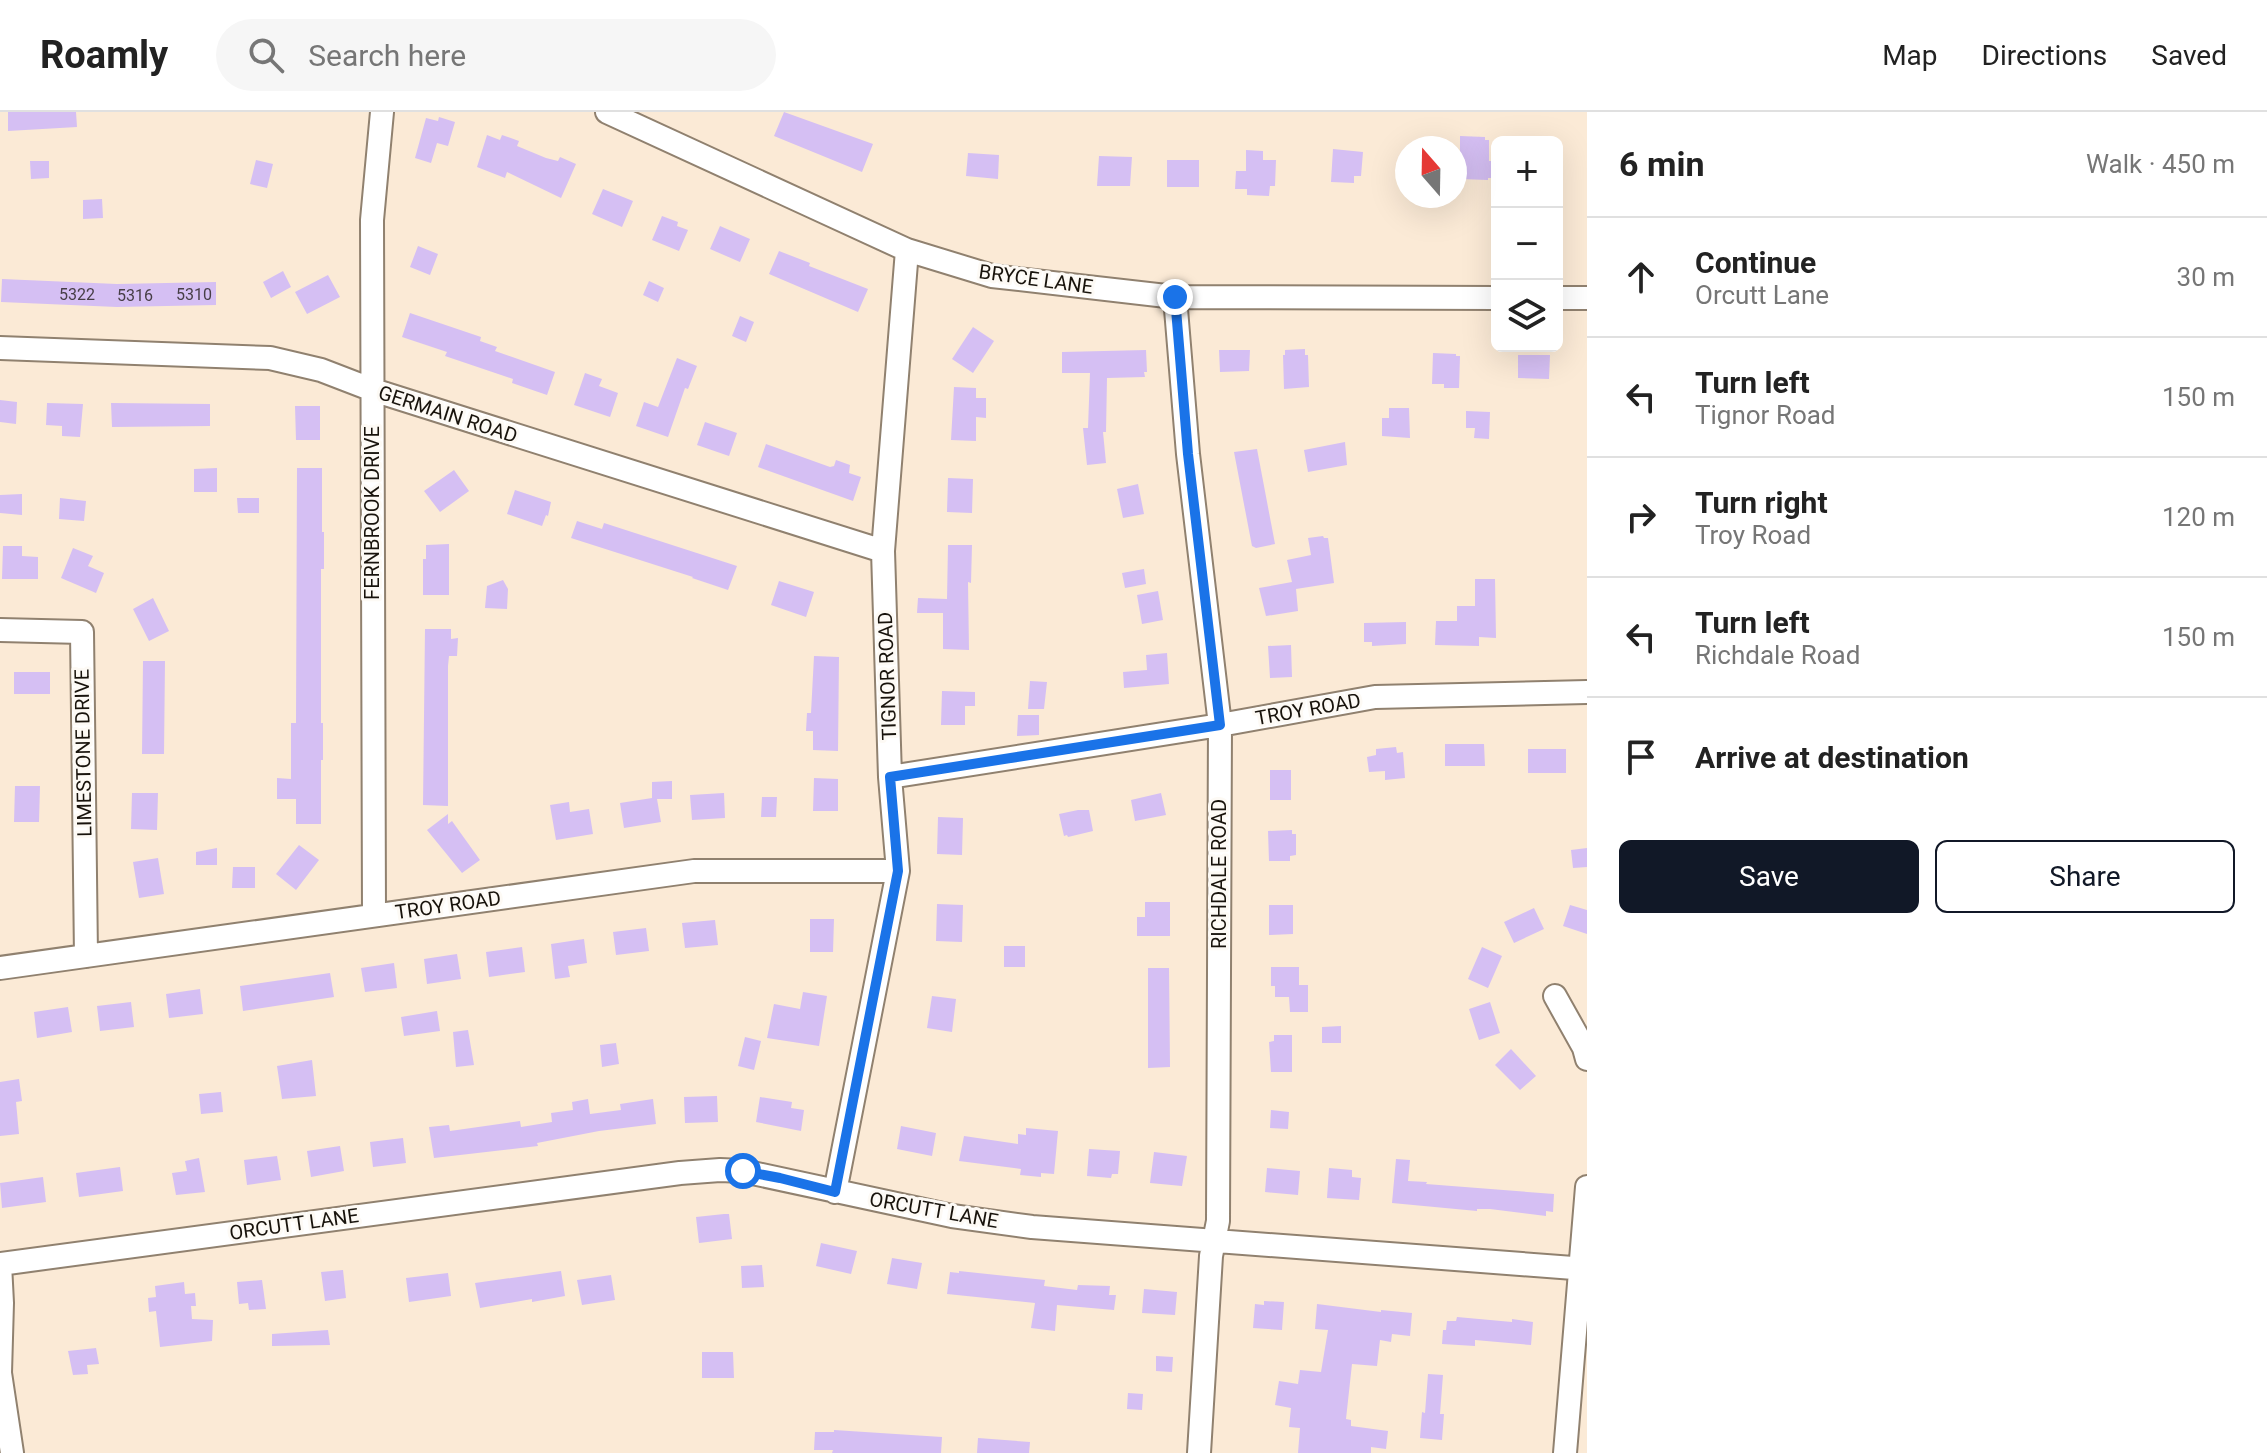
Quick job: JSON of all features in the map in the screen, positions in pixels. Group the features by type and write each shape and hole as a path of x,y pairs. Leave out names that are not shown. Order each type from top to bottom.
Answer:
{"street":[{"name":"FERNBROOK DRIVE","path":"374,915 372,220 382,112"},
{"name":"BRYCE LANE","path":"607,112 907,250 992,276 1175,297 1491,298"},
{"name":"TIGNOR ROAD","path":"835,1192 898,871 890,777 883,551 907,250"},
{"name":"RICHDALE ROAD","path":"1175,297 1188,454 1220,725 1218,1221 1211,1256 1199,1453"},
{"path":"1563,298 1587,298"},
{"name":"GERMAIN ROAD","path":"0,348 270,358 321,370 373,390 883,551"},
{"name":"LIMESTONE DRIVE","path":"0,630 82,632 86,956"},
{"name":"TROY ROAD","path":"890,777 1220,725 1375,697 1587,692"},
{"name":"TROY ROAD","path":"0,968 694,871 898,871"},
{"path":"1555,996 1587,1059"},
{"name":"ORCUTT LANE","path":"0,1264 720,1170 780,1178 952,1216 1032,1227 1584,1269"},
{"path":"1565,1453 1584,1269 1587,1187"},
{"path":"0,1264 0,1373 12,1453"}],"building":[{"path":"8,112 76,112 77,127 8,131"},
{"path":"784,112 873,144 862,172 774,136"},
{"path":"439,117 455,122 448,146 437,143 431,163 415,158 426,118 438,121"},
{"path":"487,135 500,140 502,135 519,141 517,146 546,158 558,161 560,157 576,164 561,198 507,172 505,178 477,167"},
{"path":"1467,136 1489,140 1491,178 1467,179"},
{"path":"1333,149 1363,152 1361,176 1354,176 1354,183 1331,182"},
{"path":"1246,150 1263,151 1263,160 1276,160 1275,186 1270,186 1269,196 1247,195 1247,189 1235,189 1236,171 1246,171"},
{"path":"968,153 999,155 998,179 966,176"},
{"path":"1099,156 1132,157 1130,186 1097,186"},
{"path":"256,160 273,164 267,188 250,184"},
{"path":"1167,160 1199,160 1199,187 1167,187"},
{"path":"30,161 49,161 49,178 31,179"},
{"path":"603,189 633,201 622,227 592,214"},
{"path":"102,199 103,218 83,219 83,200"},
{"path":"662,216 688,230 679,251 652,240"},
{"path":"720,226 750,239 740,262 710,249"},
{"path":"418,246 438,254 430,275 410,267"},
{"path":"779,251 868,289 858,312 769,274"},
{"path":"283,271 291,287 271,298 263,282"},
{"path":"328,275 340,297 307,314 295,292"},
{"path":"2,279 117,284 216,282 216,305 117,307 1,302"},
{"path":"649,281 664,288 658,302 643,295"},
{"path":"410,313 481,337 480,341 497,347 495,351 555,372 547,395 512,383 513,379 445,356 447,352 402,337"},
{"path":"740,316 754,322 746,342 732,336"},
{"path":"973,327 994,341 973,373 952,359"},
{"path":"1305,349 1309,387 1284,389 1285,350"},
{"path":"1146,350 1145,377 1107,378 1106,432 1103,432 1106,463 1087,465 1083,428 1088,428 1090,373 1062,373 1062,352"},
{"path":"1219,350 1250,350 1249,371 1220,372"},
{"path":"1433,353 1460,356 1459,388 1432,384"},
{"path":"1518,355 1550,355 1549,379 1518,378"},
{"path":"677,358 697,366 688,389 685,388 668,437 636,426 644,402 658,407"},
{"path":"585,373 602,379 599,386 618,393 610,417 574,405"},
{"path":"954,387 976,388 976,398 986,398 986,418 976,417 976,441 951,440"},
{"path":"0,400 17,402 16,424 0,422"},
{"path":"47,403 83,404 80,437 62,436 62,426 46,425"},
{"path":"111,403 210,404 210,426 112,427"},
{"path":"295,406 320,406 320,440 296,440"},
{"path":"1389,408 1409,408 1410,438 1382,436 1382,418 1389,418"},
{"path":"1466,411 1490,412 1489,439 1474,438 1475,428 1466,428"},
{"path":"705,422 737,433 729,456 697,445"},
{"path":"1345,442 1347,465 1308,472 1304,450"},
{"path":"766,444 830,467 836,460 850,465 849,473 861,477 853,501 758,467"},
{"path":"1257,449 1275,544 1256,548 1252,546 1234,452"},
{"path":"217,468 217,492 194,492 194,469"},
{"path":"297,468 322,468 321,824 296,824 296,799 277,799 277,778 291,779 291,723 296,723"},
{"path":"454,470 469,491 440,512 424,491"},
{"path":"948,478 973,479 972,513 947,512"},
{"path":"1138,484 1144,514 1123,518 1117,489"},
{"path":"515,490 551,502 542,526 507,514"},
{"path":"22,494 22,515 0,513 0,495"},
{"path":"60,498 86,501 84,521 59,519"},
{"path":"237,498 259,498 259,513 238,513"},
{"path":"577,521 602,529 604,523 737,566 728,590 571,538"},
{"path":"1308,538 1328,538 1334,583 1296,589 1298,611 1266,616 1259,588 1292,582 1287,560 1311,555"},
{"path":"449,544 449,595 423,595 426,545"},
{"path":"948,545 972,545 971,583 968,582 969,650 943,649 943,613 917,613 918,598 947,599"},
{"path":"3,546 22,546 22,556 38,557 38,579 2,579"},
{"path":"73,548 93,556 88,566 104,573 96,593 61,578"},
{"path":"1144,569 1146,584 1125,588 1122,573"},
{"path":"1475,579 1495,579 1496,638 1479,637 1479,646 1435,645 1436,621 1457,621 1457,606 1475,606"},
{"path":"503,580 508,589 507,609 485,608 487,586"},
{"path":"779,581 814,592 806,617 771,605"},
{"path":"1158,591 1163,620 1142,624 1137,595"},
{"path":"153,598 169,631 149,641 133,609"},
{"path":"1406,622 1406,644 1372,646 1372,642 1364,642 1364,623"},
{"path":"425,629 451,629 451,639 458,638 457,656 449,656 448,666 448,806 423,805"},
{"path":"1291,645 1292,677 1270,678 1268,646"},
{"path":"1167,653 1169,684 1124,688 1123,672 1147,670 1146,655"},
{"path":"814,656 839,657 838,751 813,750 813,731 806,731 807,713 811,713"},
{"path":"143,661 165,661 164,754 142,754"},
{"path":"14,672 50,672 50,694 14,694"},
{"path":"1030,681 1047,682 1044,709 1028,709"},
{"path":"942,691 975,692 975,706 965,706 965,725 941,725"},
{"path":"1018,715 1039,715 1039,735 1017,736"},
{"path":"1445,744 1484,744 1485,766 1445,766"},
{"path":"1396,747 1397,753 1403,752 1405,778 1385,780 1385,771 1369,772 1367,757 1376,755 1376,749"},
{"path":"1528,749 1566,749 1566,773 1528,773"},
{"path":"1270,770 1291,770 1291,800 1270,800"},
{"path":"814,778 838,779 838,811 813,811"},
{"path":"672,781 672,799 657,799 661,822 624,828 620,803 652,798 652,782"},
{"path":"15,786 40,786 39,822 14,822"},
{"path":"132,793 158,793 157,830 131,829"},
{"path":"724,793 725,818 692,820 690,795"},
{"path":"1161,793 1166,815 1135,821 1131,800"},
{"path":"762,797 777,797 776,817 761,817"},
{"path":"569,802 570,812 589,809 593,834 556,840 550,805"},
{"path":"1089,810 1093,831 1064,836 1059,814"},
{"path":"448,814 448,824 452,821 480,860 462,873 427,830"},
{"path":"938,817 963,818 962,855 937,854"},
{"path":"1292,830 1292,834 1296,834 1296,855 1290,856 1290,861 1269,861 1268,831"},
{"path":"299,845 319,860 296,890 276,874"},
{"path":"217,848 217,865 196,865 196,852"},
{"path":"1587,848 1587,867 1573,868 1571,850"},
{"path":"158,858 164,894 139,898 133,862"},
{"path":"233,867 255,867 255,888 232,888"},
{"path":"1145,902 1170,902 1170,936 1137,936 1137,917 1145,917"},
{"path":"937,904 963,905 962,942 936,941"},
{"path":"1269,905 1293,905 1293,934 1269,935"},
{"path":"1570,905 1587,910 1587,934 1563,926"},
{"path":"1534,908 1544,929 1514,943 1504,922"},
{"path":"810,919 834,919 833,952 810,952"},
{"path":"715,920 718,945 685,948 682,923"},
{"path":"646,928 649,951 616,955 613,932"},
{"path":"584,939 587,963 568,966 570,977 555,979 551,944"},
{"path":"1004,946 1025,946 1025,967 1004,967"},
{"path":"522,947 525,972 489,977 486,952"},
{"path":"1482,947 1502,956 1488,988 1468,979"},
{"path":"457,954 461,979 427,984 424,959"},
{"path":"394,963 397,988 365,992 361,968"},
{"path":"1271,967 1299,967 1299,985 1308,985 1308,1012 1290,1012 1289,997 1275,997 1275,986 1271,986"},
{"path":"1148,968 1169,968 1170,1067 1148,1068"},
{"path":"330,973 334,997 243,1011 240,986"},
{"path":"200,989 203,1014 169,1018 166,994"},
{"path":"803,992 827,996 819,1046 767,1038 774,1004 800,1009"},
{"path":"932,996 956,999 952,1032 927,1028"},
{"path":"131,1002 134,1027 100,1031 97,1006"},
{"path":"1490,1002 1500,1033 1479,1040 1469,1009"},
{"path":"68,1007 72,1032 37,1038 34,1012"},
{"path":"437,1011 440,1031 404,1036 401,1017"},
{"path":"1341,1026 1341,1043 1322,1043 1322,1027"},
{"path":"468,1030 474,1065 456,1067 453,1032"},
{"path":"1274,1035 1292,1035 1292,1072 1271,1072 1269,1042 1274,1041"},
{"path":"745,1037 761,1041 754,1070 738,1066"},
{"path":"616,1043 619,1064 602,1067 600,1045"},
{"path":"1511,1049 1536,1076 1520,1090 1495,1065"},
{"path":"312,1060 316,1096 282,1099 277,1066"},
{"path":"19,1079 22,1101 16,1102 19,1134 0,1136 0,1082"},
{"path":"221,1092 223,1112 201,1114 199,1094"},
{"path":"717,1096 718,1122 685,1123 684,1097"},
{"path":"760,1097 792,1102 791,1108 804,1110 801,1131 756,1122"},
{"path":"588,1099 590,1114 621,1110 620,1104 653,1099 656,1124 599,1131 537,1143 538,1146 434,1158 429,1127 449,1125 450,1131 520,1121 521,1127 552,1122 551,1113 573,1110 572,1102"},
{"path":"1271,1110 1289,1112 1288,1129 1270,1128"},
{"path":"901,1126 936,1133 932,1156 897,1149"},
{"path":"1026,1128 1058,1131 1054,1174 1041,1173 1041,1177 1020,1175 1021,1169 959,1161 964,1136 1018,1144 1018,1134 1026,1135"},
{"path":"403,1138 406,1163 373,1167 370,1142"},
{"path":"340,1146 344,1171 311,1177 307,1151"},
{"path":"1089,1149 1120,1151 1118,1174 1112,1174 1111,1178 1087,1176"},
{"path":"1154,1152 1187,1156 1182,1186 1150,1183"},
{"path":"277,1156 281,1180 247,1185 244,1160"},
{"path":"199,1158 205,1192 176,1195 172,1173 187,1171 185,1161"},
{"path":"1396,1159 1410,1160 1408,1181 1554,1194 1553,1212 1546,1211 1546,1216 1392,1203"},
{"path":"120,1167 123,1191 79,1197 76,1173"},
{"path":"1267,1168 1300,1171 1298,1195 1265,1192"},
{"path":"1329,1168 1352,1170 1352,1177 1361,1178 1359,1200 1327,1198"},
{"path":"43,1177 46,1202 2,1208 0,1183"},
{"path":"729,1214 732,1239 699,1243 696,1217"},
{"path":"821,1243 857,1251 851,1274 816,1266"},
{"path":"892,1258 922,1263 917,1289 887,1284"},
{"path":"762,1265 764,1287 742,1288 741,1266"},
{"path":"343,1270 346,1298 325,1301 321,1272"},
{"path":"561,1271 565,1296 480,1308 475,1283"},
{"path":"950,1272 1045,1280 1044,1286 1077,1290 1078,1285 1110,1286 1109,1295 1116,1295 1114,1310 1057,1305 1055,1331 1031,1328 1035,1303 947,1294"},
{"path":"448,1273 451,1296 409,1302 406,1278"},
{"path":"611,1275 615,1300 582,1305 577,1280"},
{"path":"262,1280 266,1309 249,1310 248,1303 239,1304 237,1282"},
{"path":"184,1282 185,1294 195,1293 196,1306 191,1306 192,1319 213,1320 212,1341 160,1347 156,1311 149,1312 148,1298 156,1297 155,1286"},
{"path":"1144,1289 1177,1292 1175,1315 1142,1313"},
{"path":"1264,1301 1284,1302 1282,1330 1253,1328 1255,1304 1264,1305"},
{"path":"1317,1304 1412,1313 1410,1336 1392,1334 1391,1342 1380,1340 1377,1366 1352,1364 1346,1419 1351,1420 1351,1426 1388,1431 1386,1449 1371,1447 1371,1453 1298,1453 1300,1428 1289,1427 1291,1408 1275,1405 1279,1381 1298,1384 1300,1370 1321,1372 1328,1330 1315,1329"},
{"path":"1457,1317 1533,1322 1531,1345 1475,1340 1475,1346 1442,1344 1447,1321 1456,1321"},
{"path":"328,1330 330,1345 272,1346 272,1334"},
{"path":"96,1348 99,1364 87,1365 88,1374 73,1375 68,1351"},
{"path":"702,1352 733,1352 734,1378 702,1378"},
{"path":"1156,1356 1173,1357 1172,1372 1156,1371"},
{"path":"1428,1374 1443,1375 1442,1440 1420,1438"},
{"path":"1128,1393 1143,1394 1142,1410 1127,1409"},
{"path":"834,1430 942,1437 941,1453 832,1453 833,1450 814,1450 815,1432"},
{"path":"978,1438 1030,1442 1029,1453 977,1453"}],"route":[{"path":"743,1171 835,1192 898,871 890,777 1220,725 1188,454 1175,297"}]}
